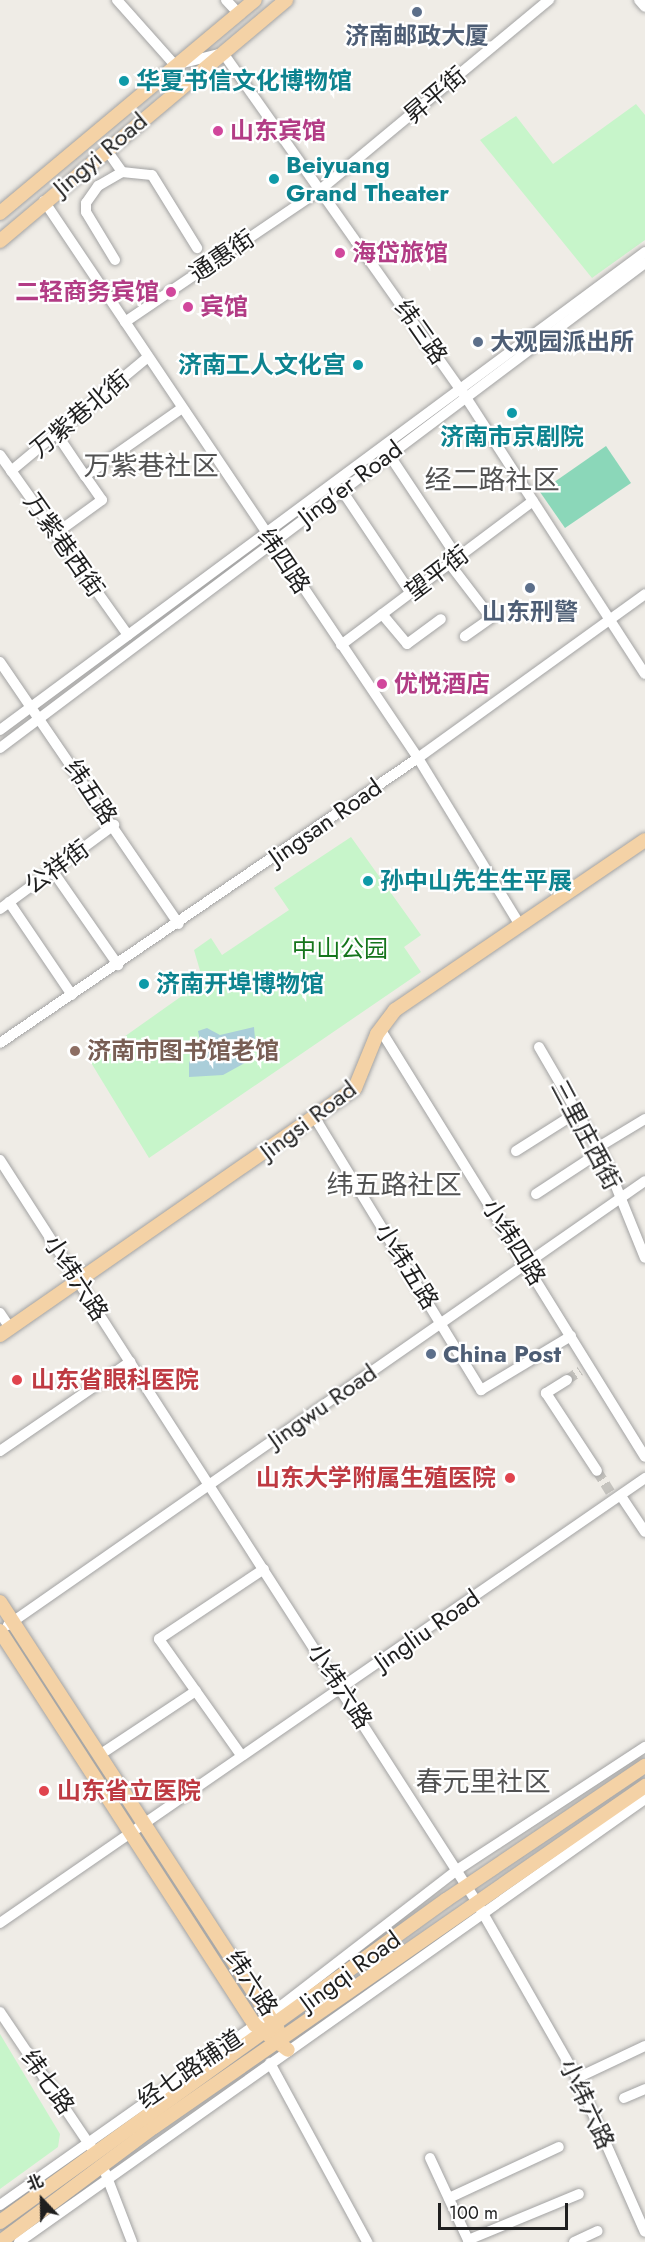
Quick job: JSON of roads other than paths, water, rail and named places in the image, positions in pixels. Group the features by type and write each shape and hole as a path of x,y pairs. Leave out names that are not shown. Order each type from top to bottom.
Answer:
{"main road":[{"name":"Jingyi Road","path":"0,213 255,0"},
{"name":"Jingyi Road","path":"0,241 105,149 286,0"},
{"name":"Jingsi Road","path":"5,1331 315,1118 363,1079 380,1029 395,1010 645,840"},
{"name":"纬六路","path":"0,1602 275,2018 284,2046"},
{"name":"纬六路","path":"0,1631 132,1829 259,2029 284,2046"},
{"name":"Jingqi Road","path":"0,2222 92,2146 466,1886 645,1766"},
{"name":"Jingqi Road","path":"0,2242 105,2173 645,1786"}],"street":[{"path":"117,0 175,65 222,53"},
{"path":"226,0 238,14"},
{"name":"昇平街","path":"320,190 549,0"},
{"path":"639,0 645,7"},
{"name":"纬三路","path":"222,53 462,391 645,674"},
{"path":"105,149 122,172"},
{"path":"115,260 86,212 86,203 99,186 122,172 152,174 197,248"},
{"name":"通惠街","path":"125,322 320,190"},
{"name":"纬四路","path":"44,201 418,758 520,925"},
{"name":"Jing'er Road","path":"0,748 645,252"},
{"name":"Jing'er Road","path":"0,730 128,635 341,489 462,391 645,263"},
{"name":"万紫巷北街","path":"11,471 148,357"},
{"path":"85,476 182,408"},
{"path":"54,534 102,500 56,433"},
{"path":"388,453 491,618 465,636"},
{"name":"万紫巷西街","path":"0,455 128,635"},
{"path":"341,489 410,592"},
{"name":"望平街","path":"341,645 533,501"},
{"name":"Jingsan Road","path":"0,1043 179,924 418,758 645,594"},
{"path":"382,614 407,644 441,619"},
{"name":"纬五路","path":"0,662 114,825 179,924"},
{"name":"公祥街","path":"4,905 114,825"},
{"path":"52,870 118,965"},
{"path":"4,905 72,995"},
{"name":"小纬四路","path":"380,1029 527,1262 571,1336 585,1368 645,1458"},
{"name":"三里庄西街","path":"539,1047 598,1150 645,1258"},
{"path":"516,1150 576,1113"},
{"name":"小纬五路","path":"315,1118 481,1390 571,1336"},
{"path":"536,1194 645,1119"},
{"name":"小纬六路","path":"0,1160 466,1886 577,2078 645,2232"},
{"name":"Jingwu Road","path":"0,1631 645,1181"},
{"path":"0,1313 5,1331"},
{"path":"0,1451 130,1362"},
{"path":"567,1380 546,1393 597,1471"},
{"name":"Jingliu Road","path":"0,1923 132,1829 341,1688 615,1496 645,1478"},
{"path":"615,1496 645,1532"},
{"path":"241,1755 159,1639 264,1569"},
{"path":"101,1754 196,1691"},
{"path":"275,2018 456,1870 645,1746"},
{"path":"478,1906 645,1799"},
{"name":"纬七路","path":"0,2012 92,2146"},
{"path":"19,2242 105,2173 270,2063 284,2046"},
{"path":"577,2078 645,2046"},
{"path":"270,2063 367,2242"},
{"path":"624,2098 645,2089"},
{"path":"0,2205 92,2146"},
{"path":"449,2198 559,2147"},
{"path":"430,2158 469,2241 579,2194"},
{"path":"105,2173 132,2242"},
{"path":"574,2242 598,2231"}],"water":[{"path":"254,1027 255,1039 243,1045 252,1059 223,1075 189,1077 189,1062 202,1051 198,1031 207,1028 220,1035"}],"tunnel":[{"path":"567,1380 580,1371"},
{"path":"597,1471 610,1492"}],"place":[{"name":"济南邮政大厦","path":"417,12"},
{"name":"华夏书信文化博物馆","path":"124,81"},
{"name":"山东宾馆","path":"218,131"},
{"name":"Beiyuang Grand Theater","path":"274,179"},
{"name":"海岱旅馆","path":"340,253"},
{"name":"二轻商务宾馆","path":"171,292"},
{"name":"宾馆","path":"188,307"},
{"name":"大观园派出所","path":"478,342"},
{"name":"济南工人文化宫","path":"358,365"},
{"name":"济南市京剧院","path":"512,413"},
{"name":"山东刑警","path":"530,588"},
{"name":"优悦酒店","path":"382,684"},
{"name":"孙中山先生生平展","path":"368,881"},
{"name":"济南开埠博物馆","path":"144,984"},
{"name":"济南市图书馆老馆","path":"75,1051"},
{"name":"China Post","path":"431,1354"},
{"name":"山东省眼科医院","path":"17,1380"},
{"name":"山东大学附属生殖医院","path":"510,1478"},
{"name":"山东省立医院","path":"44,1791"}],"district":[{"name":"万紫巷社区","path":"151,466"},
{"name":"经二路社区","path":"492,480"},
{"name":"纬五路社区","path":"394,1185"},
{"name":"春元里社区","path":"483,1782"}],"park label":[{"name":"中山公园","path":"340,949"}]}
